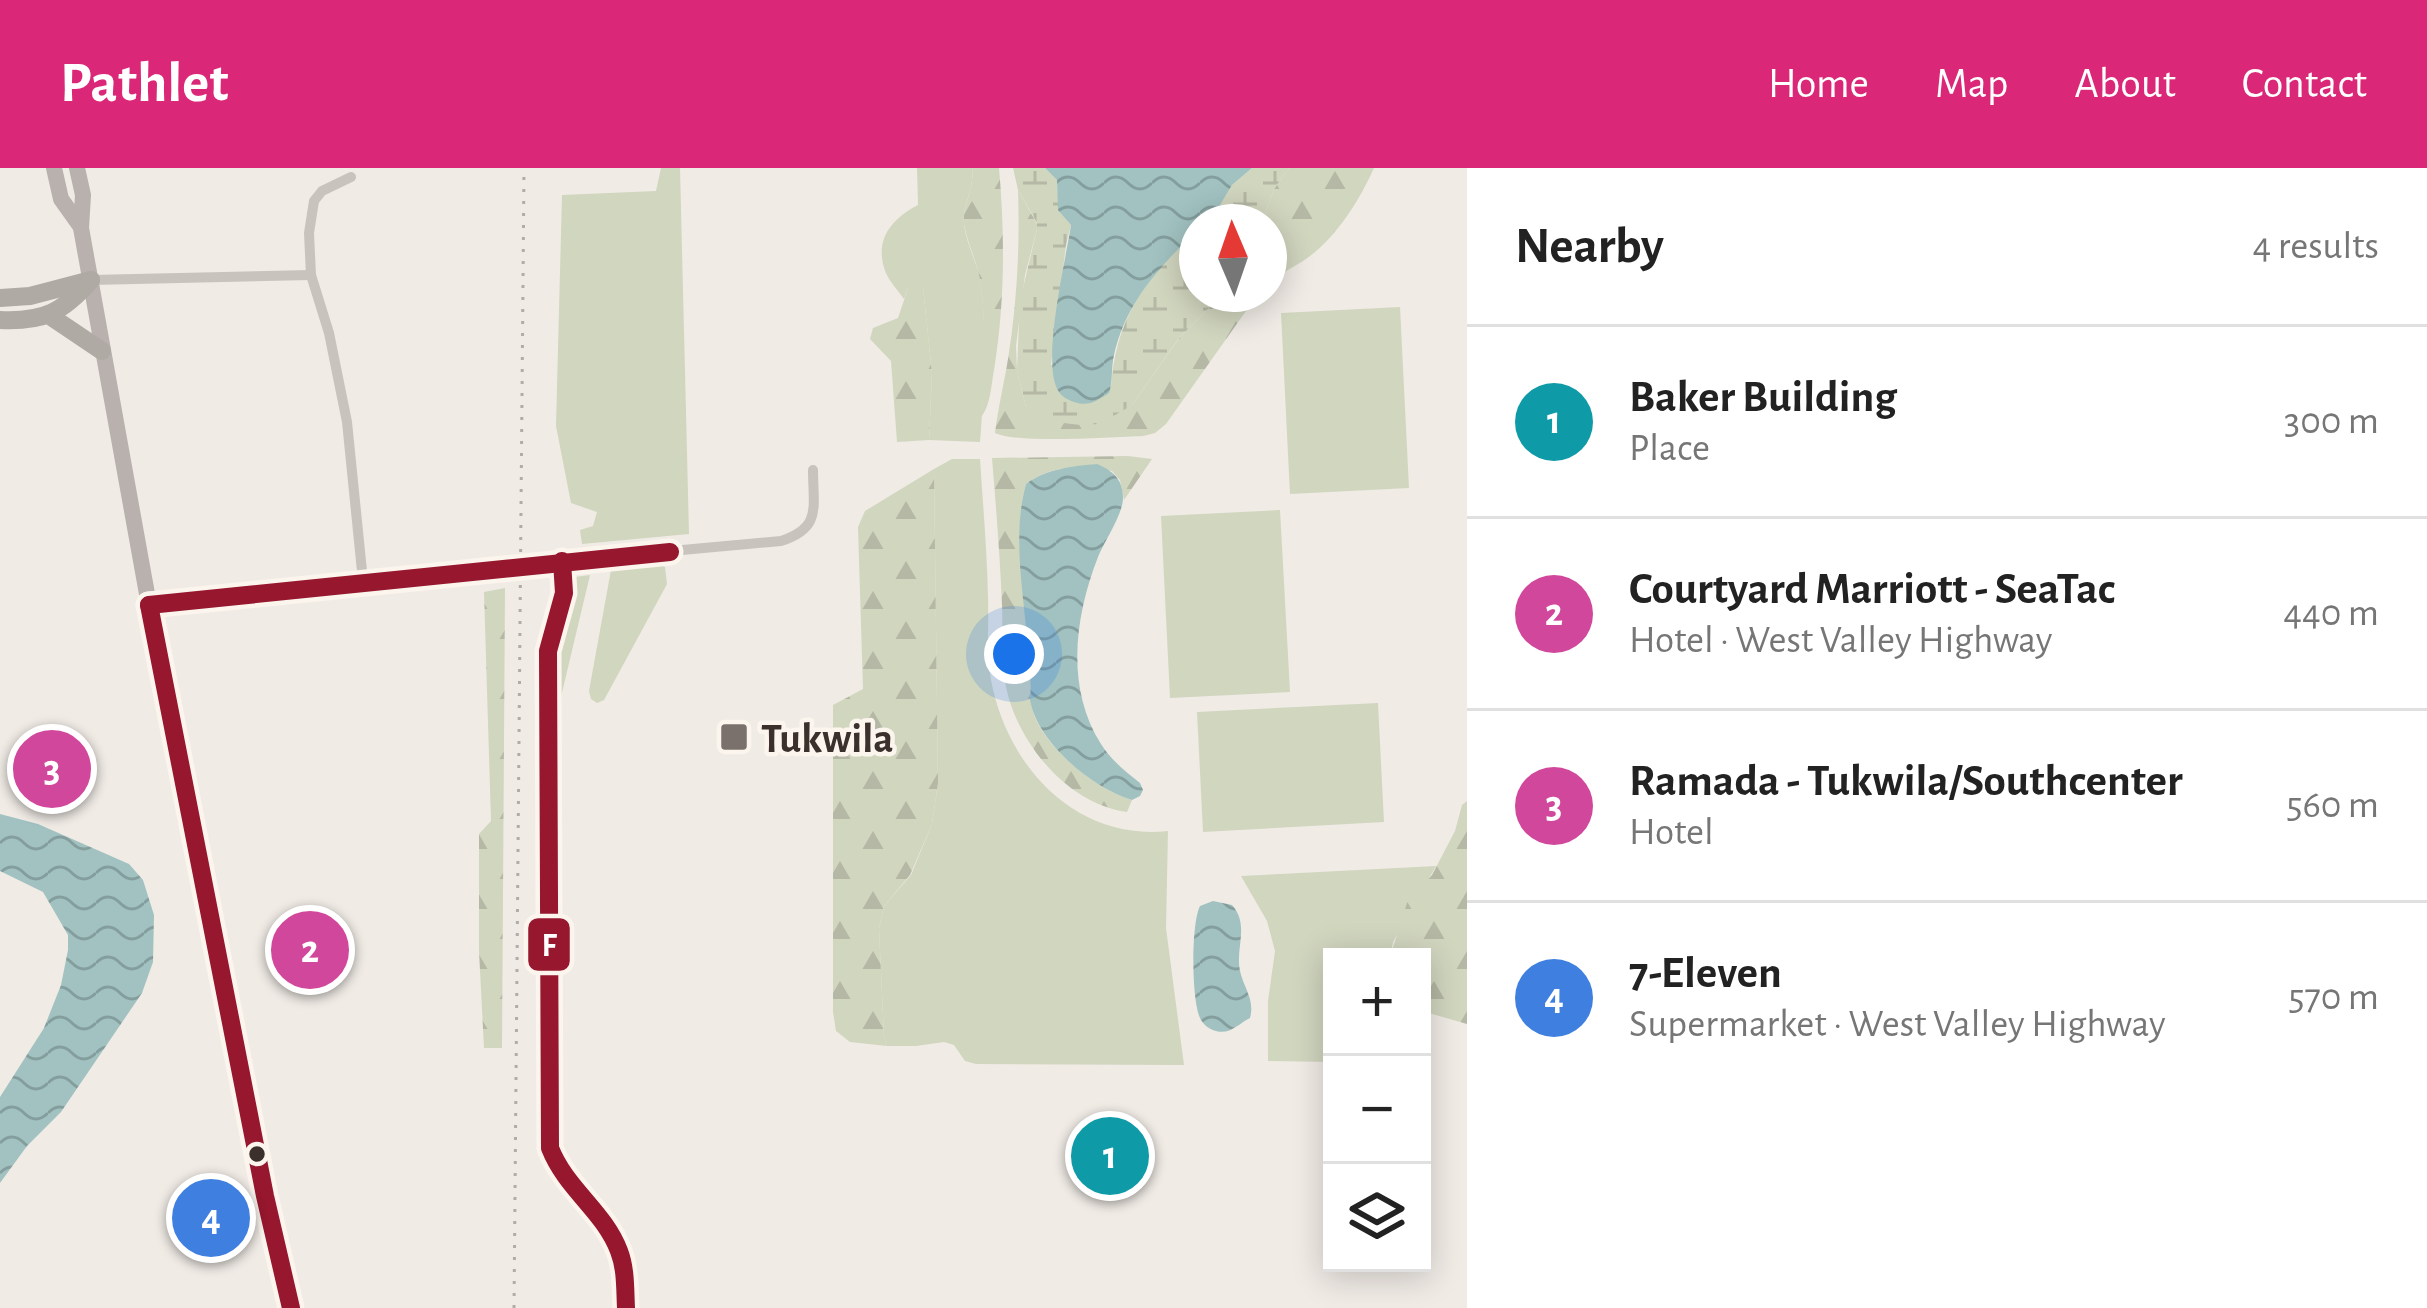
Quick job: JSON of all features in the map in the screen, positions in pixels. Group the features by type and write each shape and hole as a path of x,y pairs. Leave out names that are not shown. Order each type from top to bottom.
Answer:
{"highway":[{"path":"0,298 29,296 92,280"},
{"path":"0,320 50,316 92,280"},
{"path":"50,316 102,351"}],"main road":[{"path":"54,168 61,199 81,228"},
{"path":"77,168 83,195 81,228 148,605 291,1308"}],"street":[{"path":"350,177 322,191 314,201 309,233 311,275 329,333 347,422 363,581"},
{"path":"92,280 311,275"},
{"path":"148,605 781,541 806,531 813,520 812,470"},
{"path":"562,561 564,592 548,651 549,1135 553,1159 566,1183 614,1239 624,1270 626,1308"}],"green space":[{"path":"661,168 680,168 689,534 582,544 580,530 593,526 597,512 571,503 556,426 562,195 656,191"},
{"path":"917,168 972,168 964,224 982,299 980,442 929,440 932,373 923,287 908,288 904,299 883,261 887,232 918,205"},
{"path":"972,168 999,168 1002,219 1000,319 990,394 982,416 982,297 964,224"},
{"path":"1013,168 1045,168 1057,180 1059,210 1071,225 1051,365 1111,386 1127,318 1149,282 1179,249 1179,312 1205,312 1179,338 1132,405 1100,424 1047,421 1026,407 1017,370 1020,301 1037,223 1018,190"},
{"path":"1252,168 1289,168 1269,204 1220,204 1232,185"},
{"path":"1289,168 1374,168 1330,238 1287,271 1287,204 1269,204"},
{"path":"1018,190 1037,224 1016,346 1026,407 1132,405 1180,337 1205,312 1245,312 1155,433 1044,439 995,433 1018,254"},
{"path":"914,283 923,287 932,373 929,440 897,442 891,361 870,339 873,328 898,318"},
{"path":"1400,307 1409,488 1290,494 1281,313"},
{"path":"992,458 1152,459 1124,500 1120,480 1112,471 1067,468 1026,484 1020,539 1031,702 1037,722 1072,764 1102,787 1132,800 1127,812 1105,807 1066,784 1034,749 1012,708 1003,666"},
{"path":"952,459 980,459 989,670 1012,741 1051,792 1075,810 1103,824 1134,831 1168,831 1166,928 1184,1065 976,1064 965,1061 954,1045 944,1042 887,1046 879,929 884,906 911,875 932,824 938,783 934,469"},
{"path":"934,469 938,783 932,824 910,875 884,906 879,929 887,1046 850,1042 836,1031 833,1012 833,705 863,689 858,527 865,511"},
{"path":"1280,510 1290,692 1170,698 1161,516"},
{"path":"662,565 667,584 604,700 597,703 589,691 611,570"},
{"path":"590,575 560,701 556,696 559,635 575,577"},
{"path":"505,588 502,1048 484,1048 479,834 491,821 484,592"},
{"path":"1378,703 1384,822 1203,832 1197,712"},
{"path":"1467,801 1467,1024 1431,1014 1431,948 1393,948 1407,903 1432,875 1455,831"},
{"path":"1436,866 1392,948 1323,948 1323,1062 1268,1061 1268,1001 1275,951 1267,921 1241,876"}],"water":[{"path":"1045,168 1252,168 1232,185 1221,204 1179,204 1179,249 1127,318 1113,360 1109,393 1088,403 1064,397 1054,379 1053,337 1071,225 1058,210 1057,180"},
{"path":"1097,464 1116,476 1123,498 1084,603 1078,675 1082,699 1101,744 1140,783 1143,790 1132,800 1101,786 1069,762 1043,732 1030,700 1019,547 1026,484 1051,472"},
{"path":"0,814 38,824 129,864 143,880 154,915 153,962 142,993 61,1112 27,1146 0,1183 0,1097 44,1028 61,985 68,935 43,892 0,871"},
{"path":"1213,901 1232,905 1240,921 1240,971 1251,1005 1250,1018 1226,1032 1204,1024 1195,997 1197,915 1200,906"}],"railway":[{"path":"514,1308 524,168"}],"transit line":[{"name":"F","path":"149,605 670,552"},
{"name":"F","path":"562,561 564,593 548,651 550,1148 619,1251 626,1308"},
{"name":"F","path":"149,605 291,1308"}],"place":[{"name":"Tukwila","path":"734,737"},
{"name":"Ramada - Tukwila/Southcenter","path":"52,769"},
{"name":"Courtyard Marriott - SeaTac","path":"310,950"},
{"name":"Baker Building","path":"1110,1156"},
{"name":"7-Eleven","path":"211,1218"}]}
